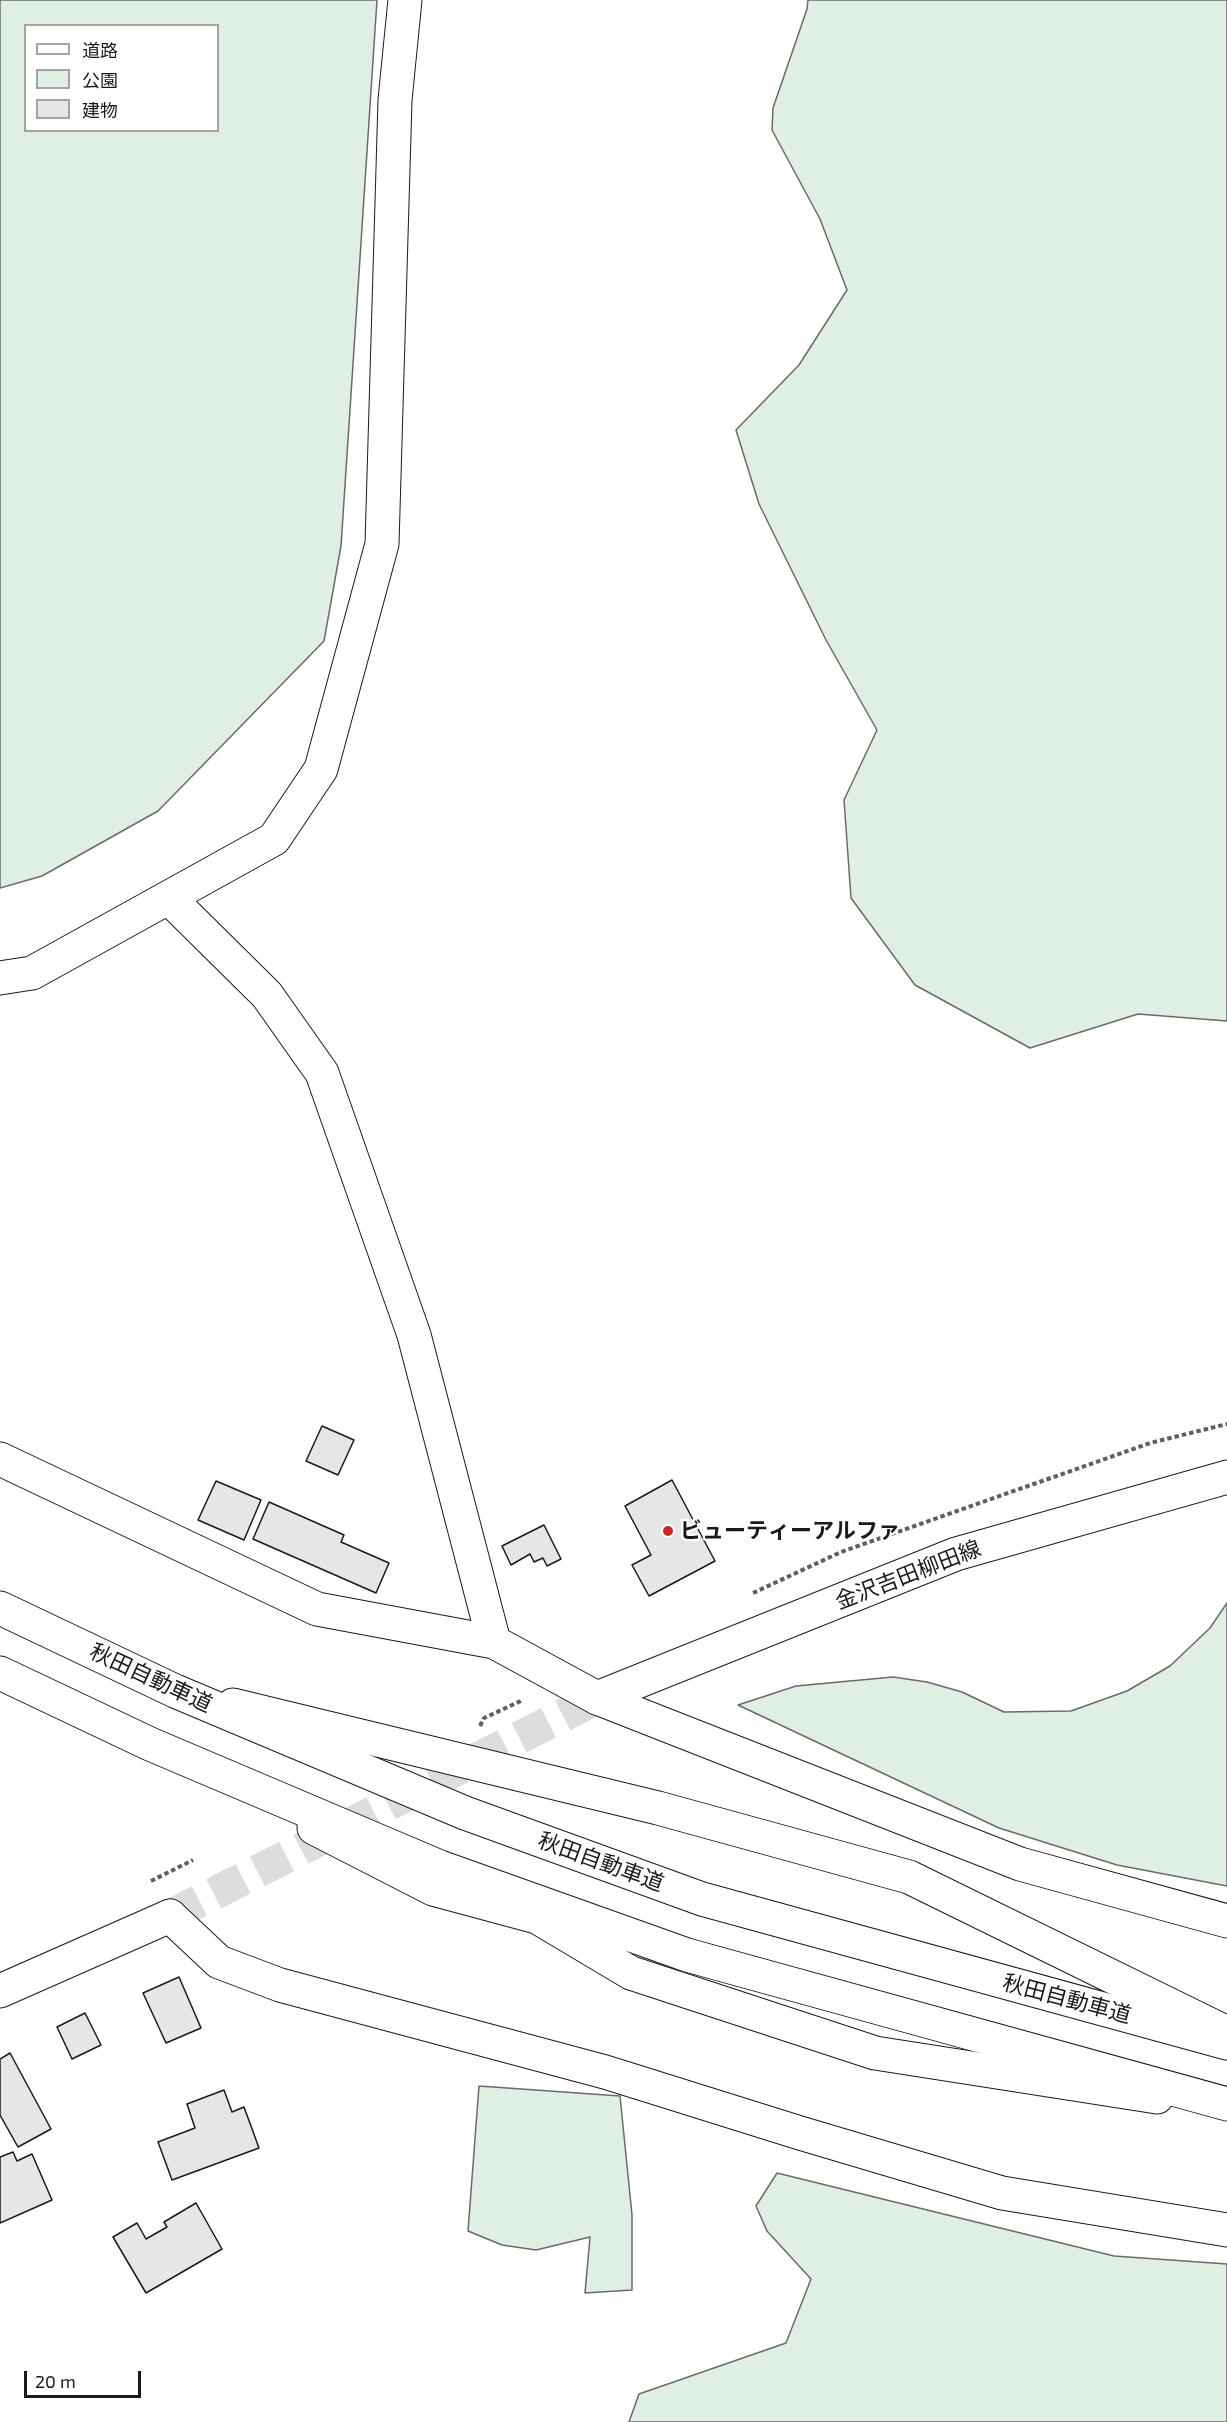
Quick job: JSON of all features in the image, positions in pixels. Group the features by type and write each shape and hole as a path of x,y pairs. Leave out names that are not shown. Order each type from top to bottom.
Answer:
{"main road":[{"path":"0,978 32,973 274,839 321,769 382,544 395,100 405,0"},
{"path":"169,898 267,995 322,1073 414,1335 494,1642"},
{"path":"0,1460 317,1609 494,1642 597,1698 1020,1864 1227,1921"},
{"name":"金沢吉田柳田線","path":"597,1698 956,1554 1227,1477"},
{"name":"秋田自動車道","path":"0,1608 175,1691 465,1813 702,1899 1227,2043"},
{"path":"0,1673 150,1744 433,1889 537,1917 631,1973 875,2053 1227,2106"},
{"path":"175,1691 658,1808 909,1877 1227,2033"},
{"path":"150,1744 440,1867 687,1955 1227,2106"},
{"path":"0,1991 170,1916 219,1962 279,1985 605,2072 1002,2193 1227,2230"}],"green space":[{"path":"0,0 377,0 341,546 324,641 158,811 42,876 0,888"},
{"path":"808,0 1227,0 1227,1021 1138,1014 1030,1048 915,985 851,898 844,800 877,730 826,640 759,504 736,430 799,365 847,290 820,219 772,130 773,108 807,9"},
{"path":"1227,1603 1227,1886 1117,1865 999,1828 738,1705 796,1686 893,1677 927,1682 962,1692 1004,1712 1071,1711 1127,1691 1170,1666 1210,1628"},
{"path":"479,2086 620,2096 632,2215 632,2290 585,2293 590,2237 536,2250 502,2245 468,2231"},
{"path":"777,2173 1114,2256 1227,2264 1227,2422 629,2422 639,2394 786,2343 811,2279 767,2231 756,2206"}],"building":[{"path":"322,1426 354,1440 338,1475 306,1461"},
{"name":"ビューティーアルファ","path":"672,1480 715,1561 649,1596 632,1565 651,1555 625,1506"},
{"path":"216,1481 261,1500 244,1540 198,1520"},
{"path":"269,1502 344,1535 341,1542 389,1563 376,1593 253,1539"},
{"path":"544,1525 561,1559 547,1566 543,1558 534,1562 530,1554 511,1565 502,1546"},
{"path":"179,1977 201,2028 166,2043 143,1993"},
{"path":"85,2013 101,2045 72,2059 57,2027"},
{"path":"10,2053 51,2129 18,2147 0,2115 0,2059"},
{"path":"224,2090 232,2112 244,2107 259,2148 172,2180 158,2142 195,2128 187,2104"},
{"path":"13,2152 17,2161 32,2154 52,2200 0,2223 0,2157"},
{"path":"196,2203 222,2249 146,2293 113,2237 137,2223 146,2239 167,2227 164,2222"}],"tunnel":[{"path":"170,1916 597,1698"}],"place":[{"name":"ビューティーアルファ","path":"668,1531"}]}
